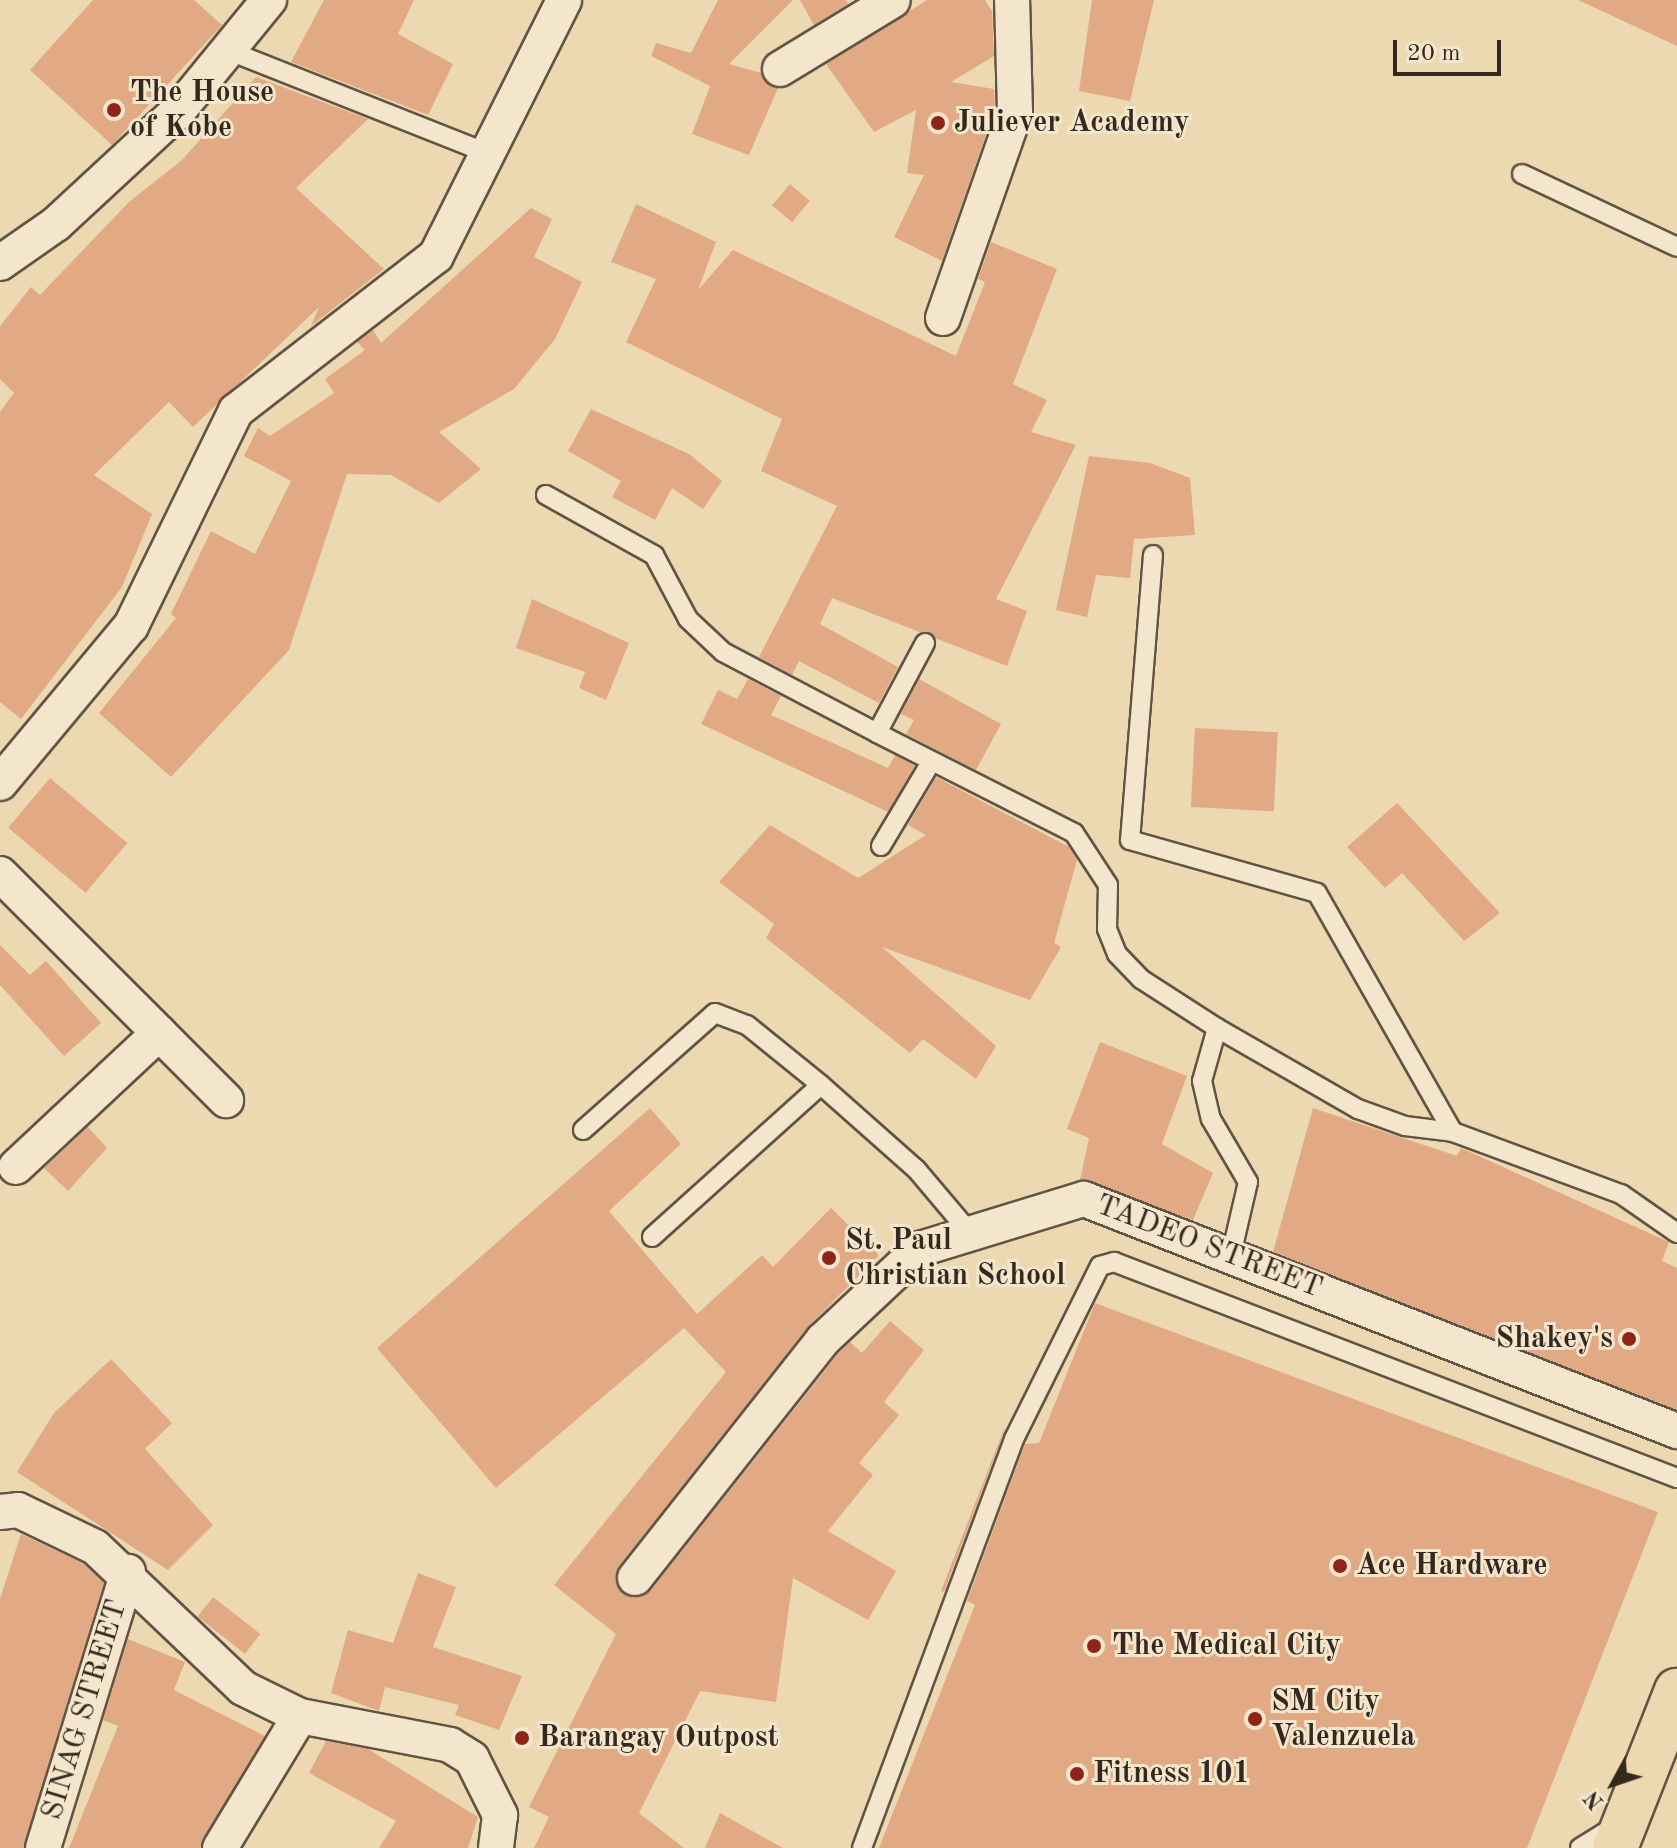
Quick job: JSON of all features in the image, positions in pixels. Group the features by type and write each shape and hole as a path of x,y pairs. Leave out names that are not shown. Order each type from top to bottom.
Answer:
{"highway":[{"path":"1620,1834 1677,1691"}],"street":[{"path":"0,263 56,224 232,52 269,0"},
{"path":"0,783 131,626 236,411 436,256 492,155 564,0"},
{"path":"780,69 893,0"},
{"path":"943,318 1015,112 1019,51 1012,0"},
{"path":"0,874 226,1100"},
{"path":"16,1167 159,1033"},
{"name":"TADEO STREET","path":"635,1578 823,1340 920,1249 1084,1199 1677,1431"},
{"path":"0,1512 18,1510 95,1547 128,1572 200,1654 243,1688 300,1716 450,1745 472,1759 500,1815 496,1848"},
{"name":"SINAG STREET","path":"43,1848 128,1572"},
{"path":"220,1848 300,1716"}],"lane":[{"path":"232,52 492,155"},
{"path":"1522,174 1677,247"},
{"path":"546,495 654,555 688,619 723,652 931,762 1074,833 1108,885 1107,929 1117,954 1141,979 1217,1028 1358,1109 1405,1126 1453,1132 1621,1194 1677,1233"},
{"path":"1153,555 1130,840 1317,893 1453,1132"},
{"path":"877,733 925,643"},
{"path":"881,846 931,762"},
{"path":"583,1130 715,1013 747,1025 821,1085 916,1169 970,1233"},
{"path":"1217,1028 1202,1081 1211,1119 1248,1182 1231,1255"},
{"path":"652,1237 821,1085"},
{"path":"862,1848 1014,1439 1100,1266 1114,1262 1677,1478"},
{"path":"1580,1848 1620,1834"}],"building":[{"name":"The House of Kobe","path":"93,0 194,0 222,25 112,145 30,70"},
{"path":"324,0 414,0 398,34 453,64 428,115 291,62"},
{"path":"718,0 793,0 729,64 761,73 778,88 749,155 692,134 710,86 651,56 656,43 691,53"},
{"path":"800,0 846,0 848,4 814,25"},
{"path":"927,0 985,0 992,11 994,56 951,82 994,89 995,109 942,261 894,237 924,175 907,173 916,110 874,132 826,64"},
{"path":"1092,0 1154,0 1130,101 1079,91"},
{"path":"1578,0 1677,0 1677,46"},
{"path":"256,77 368,119 296,188 384,269 311,326 319,307 193,427 169,402 94,475 152,514 122,587 21,719 0,702 0,412 14,393 0,379 0,326 31,287 40,295 129,202 182,160"},
{"path":"790,184 810,201 792,222 772,205"},
{"path":"636,204 716,242 698,290 733,250 956,356 985,282 978,279 991,242 1057,269 1013,384 1047,400 1031,432 1076,445 996,599 1027,611 1007,666 832,598 820,624 898,667 879,703 799,661 792,675 759,657 837,506 761,471 782,419 626,342 656,279 611,262"},
{"path":"531,208 552,219 534,257 582,282 555,339 514,389 439,432 481,469 439,503 391,475 347,474 289,650 171,777 99,713 176,618 171,614 211,531 255,554 291,481 244,456 258,428 270,436 334,393 325,379 365,350 357,342 373,330 381,343"},
{"path":"591,409 689,454 722,481 703,509 672,488 655,520 612,497 621,481 568,451"},
{"path":"1089,456 1150,463 1190,478 1195,535 1134,539 1130,578 1096,575 1087,617 1056,610"},
{"path":"532,599 629,643 606,700 579,688 585,672 516,648"},
{"path":"748,679 781,696 771,715 888,768 895,755 915,766 888,812 701,724 718,690 737,699"},
{"path":"919,679 1001,724 976,770 906,734 914,720 901,714"},
{"path":"1195,728 1278,732 1274,811 1191,807"},
{"path":"936,777 1069,847 1077,860 1054,943 1061,947 1030,1000 882,947 996,1046 976,1079 923,1039 910,1053 766,938 774,924 719,882 770,825 858,878 926,835 908,825"},
{"path":"50,778 127,843 86,893 8,828"},
{"path":"1397,803 1500,913 1464,941 1402,873 1385,888 1347,847"},
{"path":"0,945 30,975 46,961 101,1023 64,1056 0,985"},
{"path":"1100,1042 1187,1076 1162,1144 1213,1173 1193,1220 1080,1180 1089,1138 1067,1129"},
{"path":"650,1108 681,1144 609,1211 697,1314 762,1255 773,1267 831,1208 879,1255 807,1328 619,1566 617,1586 633,1598 651,1590 838,1354 850,1342 862,1353 890,1321 924,1350 884,1402 899,1415 859,1463 873,1475 828,1531 896,1571 868,1620 793,1578 776,1702 700,1691 639,1813 684,1848 534,1848 549,1817 529,1807 616,1634 554,1585 726,1372 684,1328 496,1488 377,1348"},
{"path":"1313,1108 1457,1156 1461,1148 1669,1242 1662,1261 1677,1268 1677,1410 1273,1252"},
{"path":"88,1127 107,1148 68,1191 44,1168"},
{"path":"1095,1303 1658,1512 1527,1848 879,1848 975,1605 967,1601 1025,1444 1039,1443"},
{"path":"111,1359 172,1423 145,1449 213,1525 168,1570 17,1472 54,1413"},
{"path":"1004,1429 944,1592 941,1591"},
{"path":"21,1534 84,1564 104,1583 24,1848 0,1848 0,1599"},
{"path":"418,1573 456,1587 433,1647 522,1676 499,1730 455,1715 459,1705 385,1687 379,1711 331,1693 348,1630 393,1643"},
{"path":"213,1597 260,1634 245,1654 198,1617"},
{"path":"128,1639 185,1662 174,1690 265,1736 200,1848 69,1848 118,1726 103,1720"},
{"path":"326,1741 368,1749 478,1817 468,1848 379,1848 396,1821 309,1773"},
{"path":"720,1813 783,1848 705,1848"}],"place":[{"name":"The House of Kobe","path":"114,110"},
{"name":"Juliever Academy","path":"938,123"},
{"name":"St. Paul Christian School","path":"829,1258"},
{"name":"Shakey's","path":"1629,1339"},
{"name":"Ace Hardware","path":"1340,1566"},
{"name":"The Medical City","path":"1094,1646"},
{"name":"SM City Valenzuela","path":"1255,1719"},
{"name":"Barangay Outpost","path":"522,1738"},
{"name":"Fitness 101","path":"1077,1774"}]}
